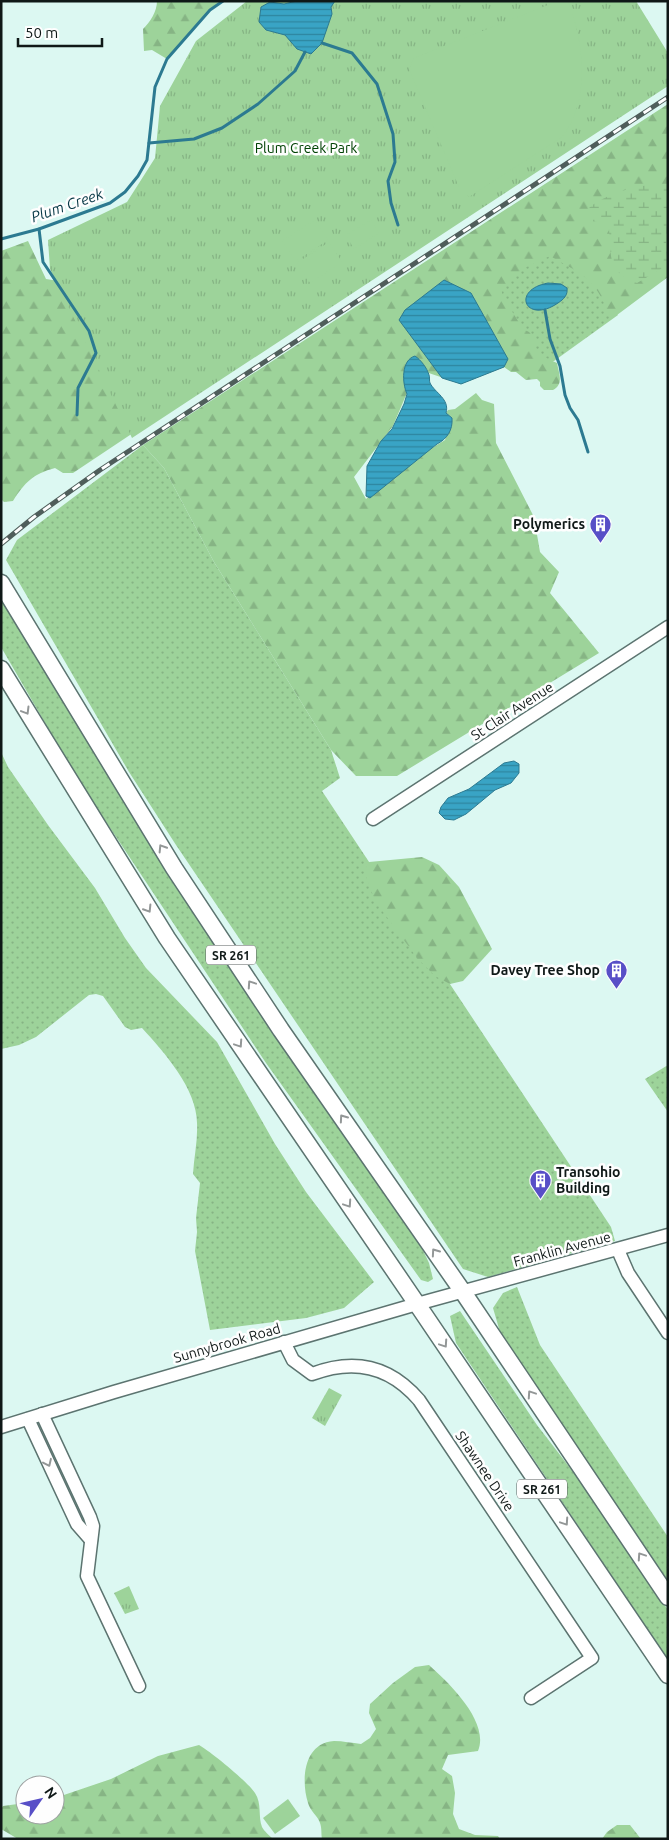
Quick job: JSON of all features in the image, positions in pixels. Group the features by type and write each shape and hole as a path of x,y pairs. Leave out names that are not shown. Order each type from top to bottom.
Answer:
{"main road":[{"name":"SR 261","path":"1,583 174,868 281,1030 463,1292 668,1597"},
{"name":"SR 261","path":"1,669 167,938 668,1675"}],"street":[{"name":"St Clair Avenue","path":"373,819 668,627"},
{"name":"Franklin Avenue","path":"463,1292 668,1235"},
{"path":"618,1250 628,1273 668,1333"},
{"name":"Sunnybrook Road","path":"1,1427 284,1342 463,1292"},
{"name":"Shawnee Drive","path":"284,1342 298,1365 312,1374 340,1366 356,1366 396,1378 419,1400 592,1658 531,1698"},
{"path":"42,1414 93,1526 87,1576 139,1686"},
{"path":"28,1419 77,1524 92,1540"}],"green space":[{"path":"157,1 223,1 210,10 167,59 152,50 144,51 143,29 153,16"},
{"name":"Plum Creek Park","path":"247,1 636,1 668,53 668,86 132,438 50,269 48,240 127,202 155,158 160,106 196,41"},
{"path":"558,1 568,1 574,17 581,52 581,89 571,122 562,137 469,197 459,187 409,69 414,58"},
{"path":"668,104 668,277 613,318 591,283 568,266 550,256 524,268 501,289 503,297 523,329 529,332 536,340 536,352 557,363 560,378 559,385 553,390 544,390 537,379 526,380 516,372 511,372 504,367 461,384 417,369 393,426 354,477 366,499 404,465 445,440 452,418 446,413 448,410 455,409 476,393 482,400 494,404 496,443 534,517 540,552 559,572 550,593 599,653 397,776 356,776 331,750 214,562 164,468 143,445"},
{"path":"650,185 668,186 666,249 668,265 637,283 627,279 615,268 612,262 609,228 605,224 589,220 587,210 608,196"},
{"path":"315,220 328,240 296,261 282,241"},
{"path":"371,220 379,233 354,249 346,235"},
{"path":"28,241 46,279 65,282 220,375 73,473 63,473 55,468 41,473 26,484 13,501 4,502 1,499 1,251"},
{"path":"329,242 342,262 310,283 297,263"},
{"path":"545,247 569,252 618,315 554,361 533,362 496,296 498,282"},
{"path":"143,445 164,468 214,562 331,750 340,778 322,791 611,1227 615,1241 488,1277 463,1269 176,845 129,772 6,560 17,540"},
{"path":"1,599 418,1240 429,1263 433,1279 428,1282 421,1280 266,1063 77,778 1,647"},
{"path":"1,752 8,767 95,888 125,938 146,968 217,1042 275,1144 306,1192 374,1282 344,1308 306,1318 210,1330 195,1251 200,1183 193,1174 197,1123 192,1097 178,1072 151,1038 142,1028 131,1030 125,1027 103,996 89,995 36,1037 19,1045 1,1049"},
{"path":"422,857 439,865 459,887 492,949 463,981 450,984 435,976 418,959 375,901 364,871 369,862"},
{"path":"668,1065 668,1112 645,1079"},
{"path":"517,1287 540,1345 668,1537 668,1581 500,1332 493,1308 503,1293"},
{"path":"460,1311 537,1425 577,1477 668,1610 668,1660 456,1343 450,1316"},
{"path":"329,1388 342,1395 325,1426 312,1418"},
{"path":"129,1586 139,1609 125,1614 114,1593"},
{"path":"429,1665 466,1704 478,1728 480,1740 478,1751 448,1755 442,1769 452,1776 455,1793 453,1814 459,1829 475,1835 498,1836 500,1839 322,1839 320,1823 309,1806 306,1794 305,1774 310,1756 316,1748 324,1743 334,1741 361,1744 370,1738 376,1729 369,1713 370,1704 393,1683 415,1667"},
{"path":"199,1745 212,1754 255,1793 262,1827 273,1839 18,1839 1,1829 1,1808 15,1804 15,1825 65,1825 65,1795 111,1779 158,1756"},
{"path":"288,1799 300,1816 275,1834 263,1818"},
{"path":"617,1825 630,1825 641,1839 602,1839 607,1832"}],"water":[{"path":"297,1 335,1 331,7 332,14 322,43 311,54 297,49 285,35 266,30 259,22 261,7 270,2 284,4"},
{"path":"444,280 471,293 508,359 504,367 461,384 442,378 399,320 405,310"},
{"path":"548,283 561,284 567,288 565,297 547,309 538,310 531,308 527,304 526,298 529,292 536,287"},
{"path":"415,356 425,367 432,387 446,404 446,413 452,418 449,434 444,440 370,498 366,496 367,466 381,441 392,429 404,404 407,394 404,384 405,367 410,358"},
{"path":"514,761 519,764 519,773 511,783 495,790 466,814 454,820 445,819 439,813 448,798 469,789 504,763"}],"waterway":[{"name":"Plum Creek","path":"1,239 39,229 110,203 125,192 138,176 147,160 155,87 167,59 210,10 223,1"},
{"path":"322,43 352,53 377,84 393,134 395,162 388,181 391,203 398,225"},
{"path":"149,143 194,139 222,128 258,104 295,71 305,52"},
{"path":"39,229 43,262 89,331 96,353 78,388 77,415"},
{"path":"545,310 550,339 560,366 565,395 570,408 578,420 588,452"}],"railway":[{"path":"1,544 34,517 100,470 668,97"}],"place":[{"name":"Polymerics","path":"601,543"},
{"name":"Davey Tree Shop","path":"616,989"},
{"name":"Transohio Building","path":"540,1199"}]}
